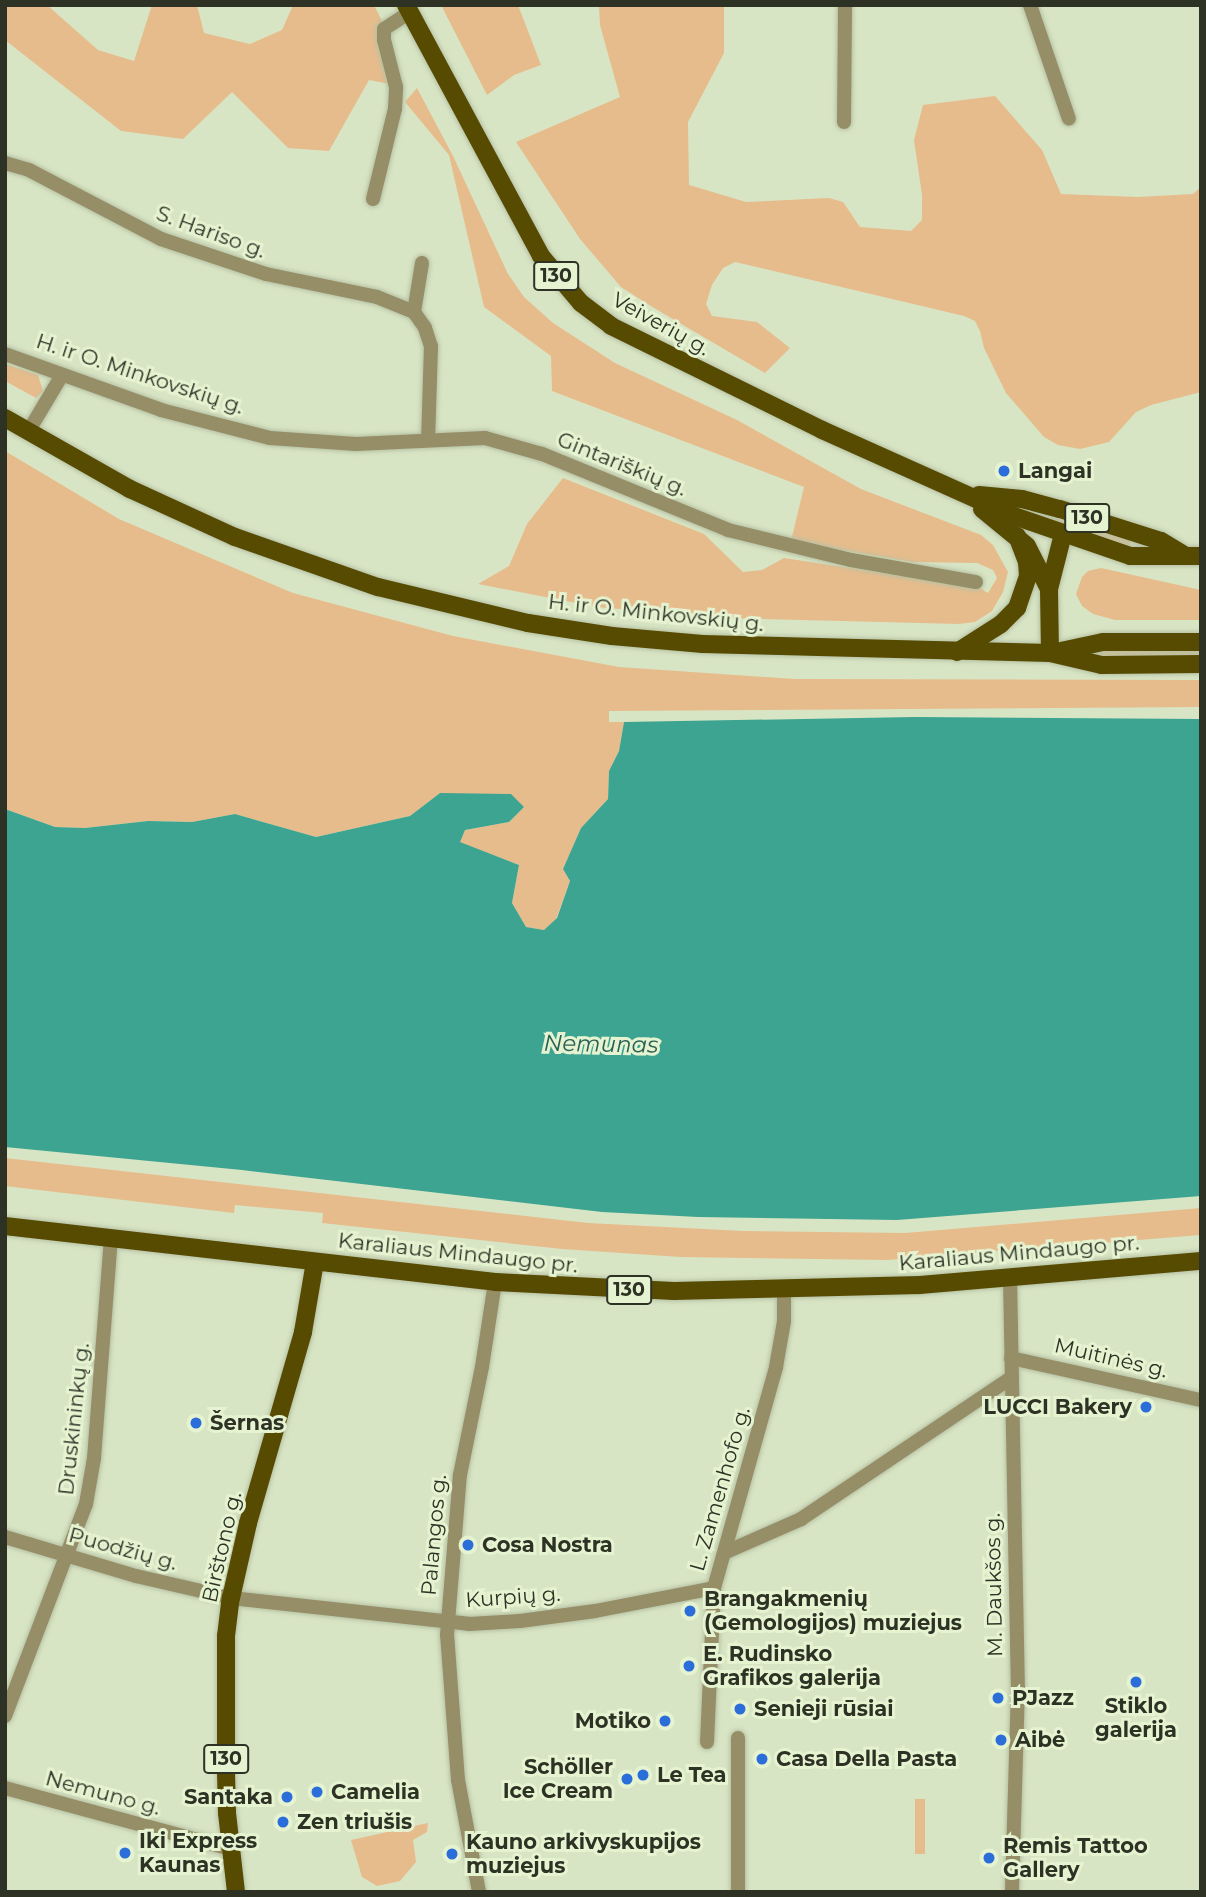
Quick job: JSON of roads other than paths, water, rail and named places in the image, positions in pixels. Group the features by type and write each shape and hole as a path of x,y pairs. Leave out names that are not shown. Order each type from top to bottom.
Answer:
{"main road":[{"name":"Veiverių g.","path":"408,9 528,234 560,281 581,303 611,326 652,348 960,492 1063,534 1130,556 1156,559 1193,556"},
{"name":"H. ir O. Minkovskių g.","path":"5,418 130,489 235,537 378,587 459,608 612,636 703,644 1050,653 1102,664 1201,664"},
{"name":"Veiverių g.","path":"960,492 1022,499 1161,541 1193,556"},
{"path":"960,492 1017,536 1037,561 1049,589"},
{"path":"1022,499 1063,534 1049,589 1050,653"},
{"path":"957,652 1001,624 1017,608 1028,576 1027,562 1017,536"},
{"name":"H. ir O. Minkovskių g.","path":"1050,653 1103,642 1201,642"},
{"name":"Karaliaus Mindaugo pr.","path":"5,1226 495,1282 661,1291 784,1291 1010,1277 1201,1261"},
{"name":"Birštono g.","path":"231,1849 225,1704 226,1636 231,1598 248,1523 300,1343 315,1262"},
{"name":"130","path":"231,1849 236,1892"}],"street":[{"path":"844,122 845,5"},
{"path":"1030,5 1069,119"},
{"path":"373,199 395,109 396,87 384,40 384,29 408,9"},
{"path":"5,152 29,170"},
{"name":"S. Hariso g.","path":"5,163 29,170 161,239 266,274 377,297 414,312"},
{"path":"422,263 414,312 425,328 431,346 428,440"},
{"name":"H. ir O. Minkovskių g.","path":"5,354 161,410 271,438 356,444 428,440"},
{"path":"28,432 62,375"},
{"name":"Gintariškių g.","path":"428,440 485,438 509,444 542,454 728,530 838,557 976,582"},
{"name":"Druskininkų g.","path":"5,1716 86,1504 94,1458 111,1238"},
{"name":"M. Daukšos g.","path":"1010,1277 1018,1688 1012,1892"},
{"name":"Palangos g.","path":"479,1892 461,1794 448,1622 460,1475 482,1367 495,1282"},
{"name":"L. Zamenhofo g.","path":"707,1742 714,1588 778,1357 785,1321 784,1291"},
{"name":"Muitinės g.","path":"1011,1358 1201,1400"},
{"path":"726,1552 801,1520 1011,1378"},
{"name":"Puodžių g.","path":"5,1537 231,1598"},
{"name":"Kurpių g.","path":"231,1598 448,1622 520,1621 714,1588"},
{"path":"738,1738 738,1892"},
{"name":"Nemuno g.","path":"5,1788 231,1849"}],"water":[{"name":"Nemunas","path":"915,717 1201,719 1201,1196 897,1220 698,1217 602,1212 242,1170 5,1147 5,809 55,827 85,828 148,821 192,822 235,814 316,837 410,816 440,793 511,794 524,807 509,822 465,830 460,842 519,865 512,903 526,927 544,930 557,918 570,881 563,869 581,828 608,799 609,771 619,751 624,722"}],"place":[{"name":"Langai","path":"1004,471"},
{"name":"LUCCI Bakery","path":"1146,1407"},
{"name":"Šernas","path":"196,1423"},
{"name":"Cosa Nostra","path":"468,1545"},
{"name":"Brangakmenių (Gemologijos) muziejus","path":"690,1611"},
{"name":"E. Rudinsko Grafikos galerija","path":"689,1666"},
{"name":"Stiklo galerija","path":"1136,1682"},
{"name":"PJazz","path":"998,1698"},
{"name":"Senieji rūsiai","path":"740,1709"},
{"name":"Motiko","path":"665,1721"},
{"name":"Aibė","path":"1001,1740"},
{"name":"Casa Della Pasta","path":"762,1759"},
{"name":"Le Tea","path":"643,1775"},
{"name":"Schöller Ice Cream","path":"627,1779"},
{"name":"Camelia","path":"317,1792"},
{"name":"Santaka","path":"287,1797"},
{"name":"Zen triušis","path":"283,1822"},
{"name":"Iki Express Kaunas","path":"125,1853"},
{"name":"Kauno arkivyskupijos muziejus","path":"452,1854"},
{"name":"Remis Tattoo Gallery","path":"989,1858"}]}
